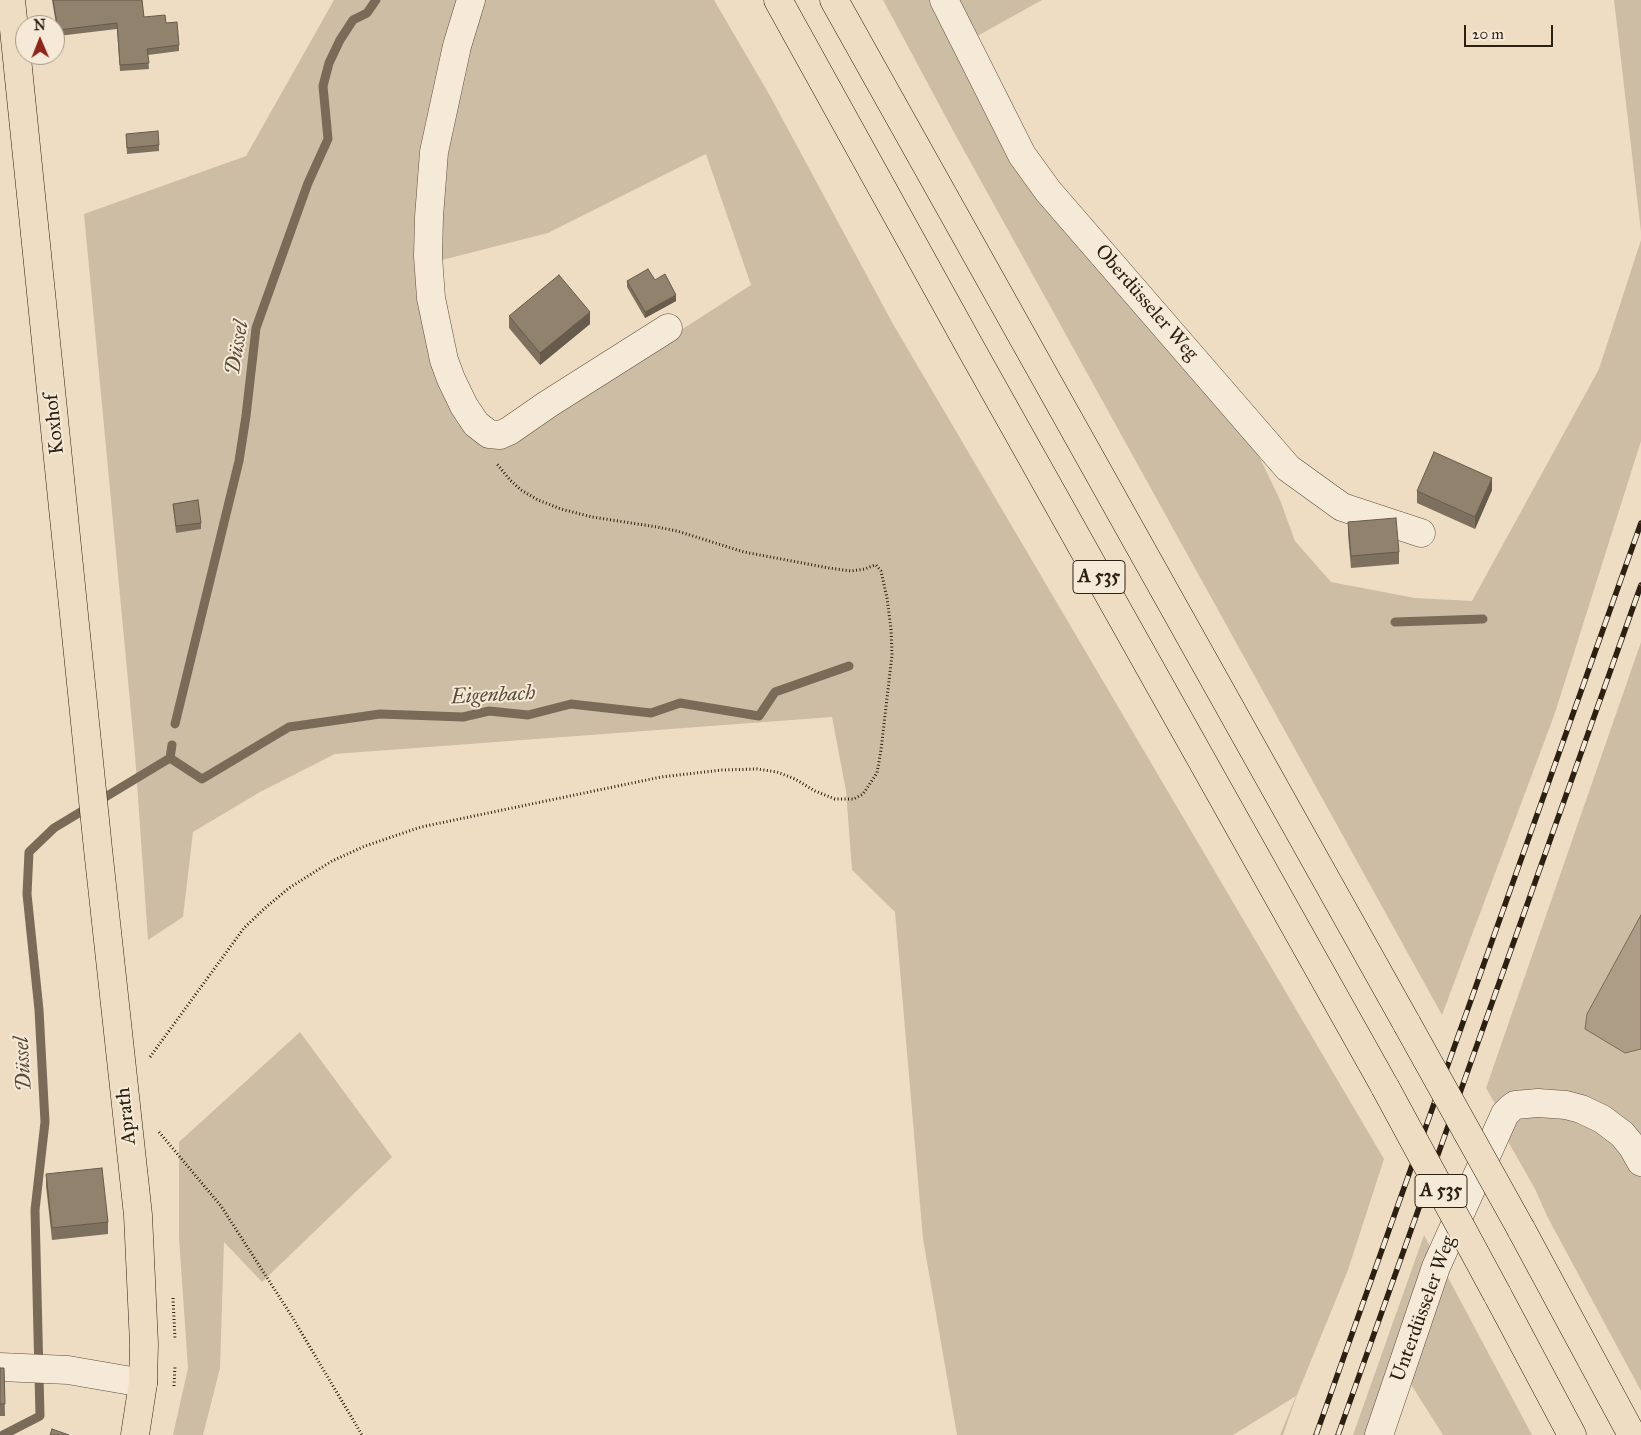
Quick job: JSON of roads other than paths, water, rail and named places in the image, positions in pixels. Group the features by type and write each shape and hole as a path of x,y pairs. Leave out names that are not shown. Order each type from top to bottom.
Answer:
{"main road":[{"name":"Koxhof","path":"11,0 98,849"},
{"name":"A 535","path":"778,0 1384,1087 1572,1435"},
{"name":"A 535","path":"834,0 1407,1024 1521,1229 1632,1435"},
{"name":"Aprath","path":"98,849 138,1225 144,1344 142,1384 135,1435"}],"street":[{"path":"471,0 458,46 434,152 428,256 431,298 444,360 450,379 464,406 476,424 489,434 500,435 509,432 548,404 668,328"},
{"name":"Oberdüsseler Weg","path":"944,0 1022,155 1048,191 1288,468 1342,507 1421,533"},
{"name":"Unterdüsseler Weg","path":"1379,1435 1436,1267 1505,1114 1510,1108 1515,1105 1538,1103 1566,1105 1581,1109 1611,1125 1632,1146 1641,1162"},
{"path":"6,1367 68,1370 142,1384"}],"waterway":[{"name":"Düssel","path":"175,724 239,461 256,328 308,183 328,139 323,86 329,63 340,40 353,20 367,13 376,0"},
{"name":"Eigenbach","path":"1395,622 1483,619"},
{"name":"Eigenbach","path":"170,758 202,779 289,727 380,714 463,717 489,711 528,715 571,704 651,713 680,703 759,716 775,692 849,666"},
{"name":"Düssel","path":"3,1435 40,1416 35,1210 45,1122 39,1010 27,894 29,852 54,828 170,758 172,745"}],"railway":[{"path":"1316,1435 1641,523"},
{"path":"1338,1435 1641,585"}]}
